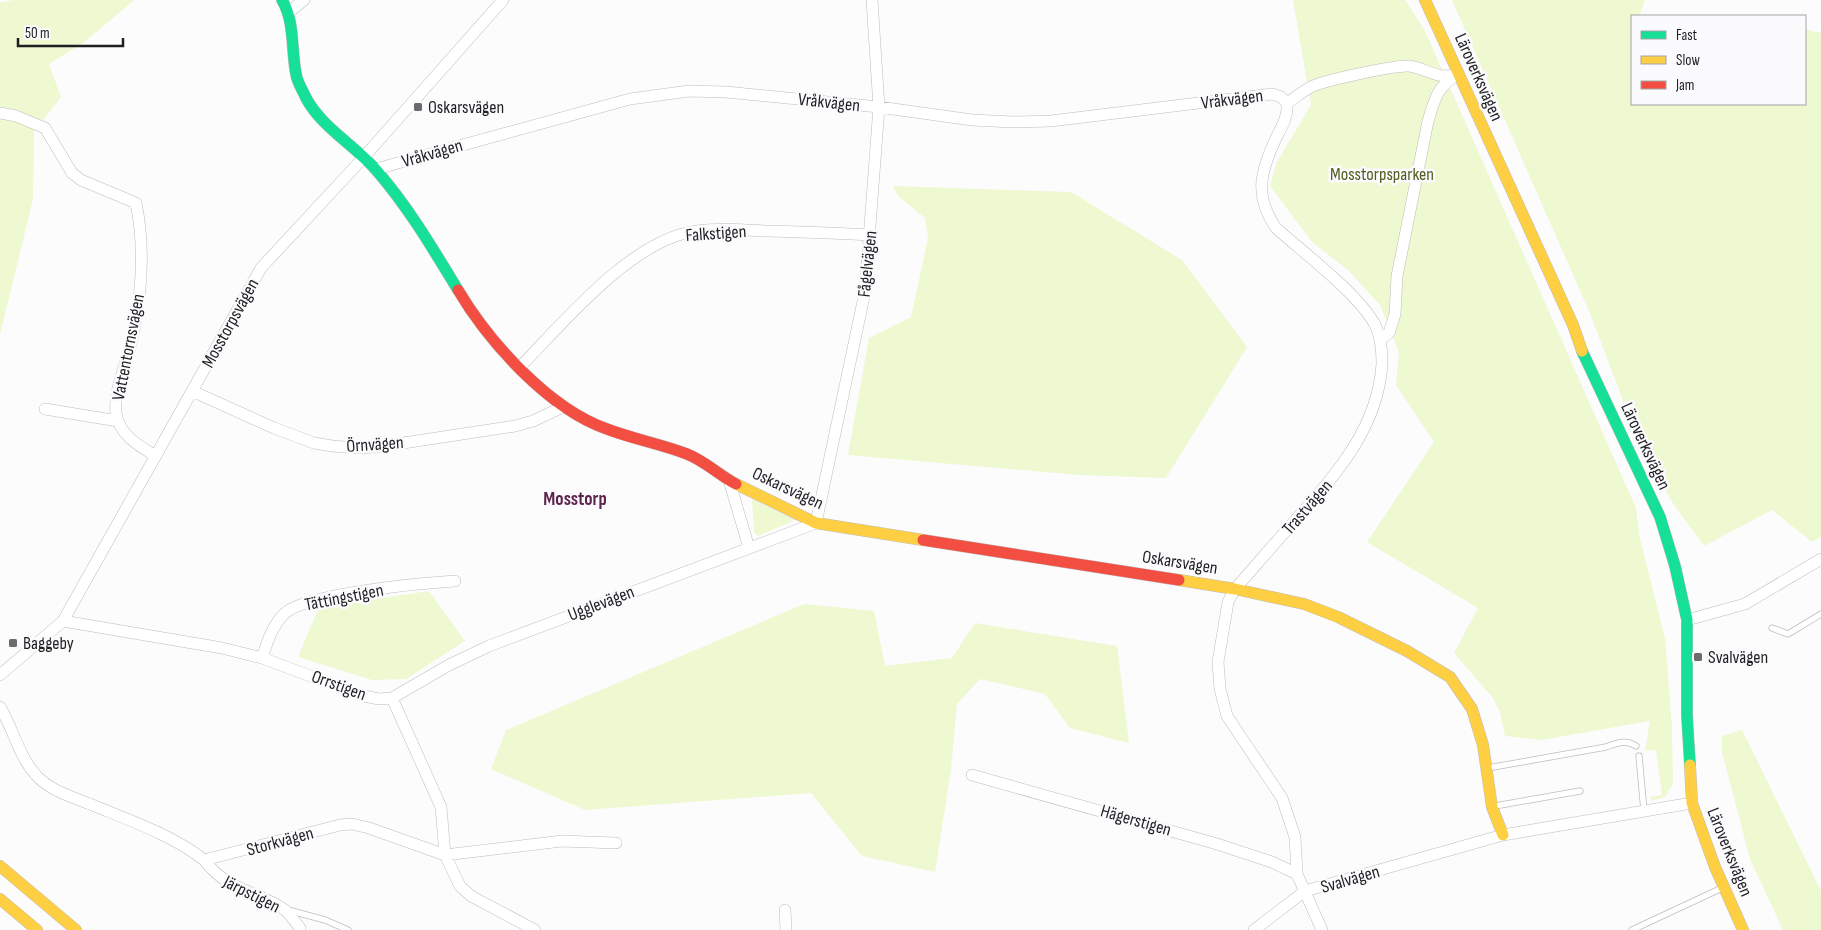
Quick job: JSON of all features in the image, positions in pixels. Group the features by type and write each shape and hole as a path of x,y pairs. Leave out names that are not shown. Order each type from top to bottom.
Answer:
{"street":[{"name":"Oskarsvägen","path":"282,0 289,12 296,76 300,88 322,121 341,140 364,157 376,169 421,228 466,303 489,333 520,367 563,406 605,429 687,454 703,462 729,480 816,523 1235,589 1304,604 1338,617 1407,651 1450,677 1472,709 1483,745 1492,806 1503,835"},
{"path":"289,12 304,0"},
{"name":"Mosstorpsvägen","path":"0,675 63,621 261,268 364,157 504,0"},
{"name":"Fågelvägen","path":"816,523 865,292 871,235 879,107 872,0"},
{"name":"Läroverksvägen","path":"1425,0 1573,325 1584,355 1660,517 1676,566 1687,620 1687,716 1692,804 1743,930"},
{"path":"1287,103 1311,87 1325,82 1394,68 1408,66 1443,77 1458,74"},
{"path":"1381,339 1389,333 1395,314 1397,276 1430,114 1443,84 1458,74"},
{"name":"Vråkvägen","path":"376,169 630,99 688,91 726,92 879,107 972,120 1013,122 1051,121 1272,94 1281,97 1287,103"},
{"name":"Trastvägen","path":"1287,103 1288,114 1269,154 1262,178 1261,193 1267,215 1276,228 1362,306 1375,325 1381,339 1381,379 1375,405 1366,429 1328,483 1235,589 1228,602 1218,662 1220,689 1227,716 1282,798 1295,837 1297,874 1322,930"},
{"name":"Vattentornsvägen","path":"0,113 29,120 45,128 72,173 81,180 136,203 142,237 141,281 133,335 117,397 116,414 118,422 133,442 156,456"},
{"name":"Falkstigen","path":"520,367 598,288 627,264 647,250 684,233 733,230 871,235"},
{"name":"Örnvägen","path":"192,391 274,428 314,442 356,448 515,426 533,421 563,406"},
{"name":"Vattentornsvägen","path":"45,409 118,422"},
{"name":"Oskarsvägen","path":"729,480 749,548"},
{"name":"Ugglevägen","path":"392,698 449,665 489,646 816,523"},
{"path":"1687,620 1745,604 1821,559"},
{"name":"Tättingstigen","path":"262,658 274,627 284,613 294,607 335,597 455,581"},
{"name":"Orrstigen","path":"63,621 222,648 262,658 364,696 380,699 392,698 441,807 445,854 460,886 471,896 534,930"},
{"path":"0,707 28,763 36,775 45,783 60,792 123,818 192,850 204,860"},
{"name":"Hägerstigen","path":"972,775 1217,844 1272,862 1297,874"},
{"name":"Svalvägen","path":"1254,930 1305,891 1503,835 1692,804"},
{"name":"Storkvägen","path":"204,860 340,825 352,824 445,854 562,841 616,843"},
{"name":"Järpstigen","path":"204,860 215,874 225,882 284,908 300,928"},
{"path":"0,866 76,930"},
{"path":"0,899 37,930"},
{"path":"785,910 786,930"}],"lane":[{"path":"1772,628 1788,634 1821,614"},
{"path":"1486,768 1606,747 1628,741 1636,746"},
{"path":"1639,756 1644,811"},
{"path":"1492,806 1580,791"},
{"path":"1632,930 1724,887"},
{"path":"284,908 325,920 348,930"}],"green space":[{"path":"15,0 134,0 83,43 49,64 61,97 34,132 33,199 0,335 0,2"},
{"name":"Mosstorpsparken","path":"1293,0 1405,0 1424,29 1636,508 1639,535 1665,639 1672,726 1673,784 1665,797 1651,801 1651,797 1662,795 1656,750 1645,751 1650,721 1541,740 1505,736 1500,712 1493,698 1454,653 1478,608 1367,542 1434,442 1396,385 1399,352 1380,305 1348,270 1312,242 1270,186 1277,162 1311,105"},
{"path":"1452,0 1645,0 1639,15 1631,15 1631,105 1806,105 1806,29 1821,33 1821,537 1812,542 1772,510 1704,546 1670,499 1626,408 1589,311"},
{"path":"893,186 1071,192 1182,260 1247,347 1166,478 1079,475 848,455 869,338 911,317 928,238 925,218 898,196"},
{"path":"752,499 795,520 758,536 754,533"},
{"path":"429,591 465,641 406,679 372,680 298,657 319,607"},
{"path":"804,604 874,611 885,666 952,658 975,623 1117,646 1129,743 1070,728 1045,694 980,679 957,704 951,770 935,872 862,856 811,793 585,810 491,769 506,730"},
{"path":"1742,730 1821,891 1821,930 1783,930 1750,859 1722,752 1722,736"}],"traffic: fast":[{"path":"282,0 291,26 294,65 306,98 321,119 368,162 389,185 420,229 458,290"},
{"path":"1582,351 1660,517 1675,566 1687,620 1687,716 1690,765"}],"traffic: slow":[{"path":"1425,0 1573,325 1582,351"},
{"path":"736,484 816,523 923,540"},
{"path":"1179,580 1235,589 1304,604 1338,617 1407,651 1450,677 1472,709 1483,745 1492,807 1503,835"},
{"path":"1690,765 1692,803 1715,867 1743,930"},
{"path":"0,866 76,930"},
{"path":"0,899 37,930"}],"traffic: jam":[{"path":"458,290 503,352 522,372 564,406 585,419 607,429 694,457 736,484"},
{"path":"923,540 1179,580"}],"place":[{"name":"Oskarsvägen","path":"418,107"},
{"name":"Baggeby","path":"13,643"},
{"name":"Svalvägen","path":"1698,657"}],"district":[{"name":"Mosstorp","path":"575,498"}]}
